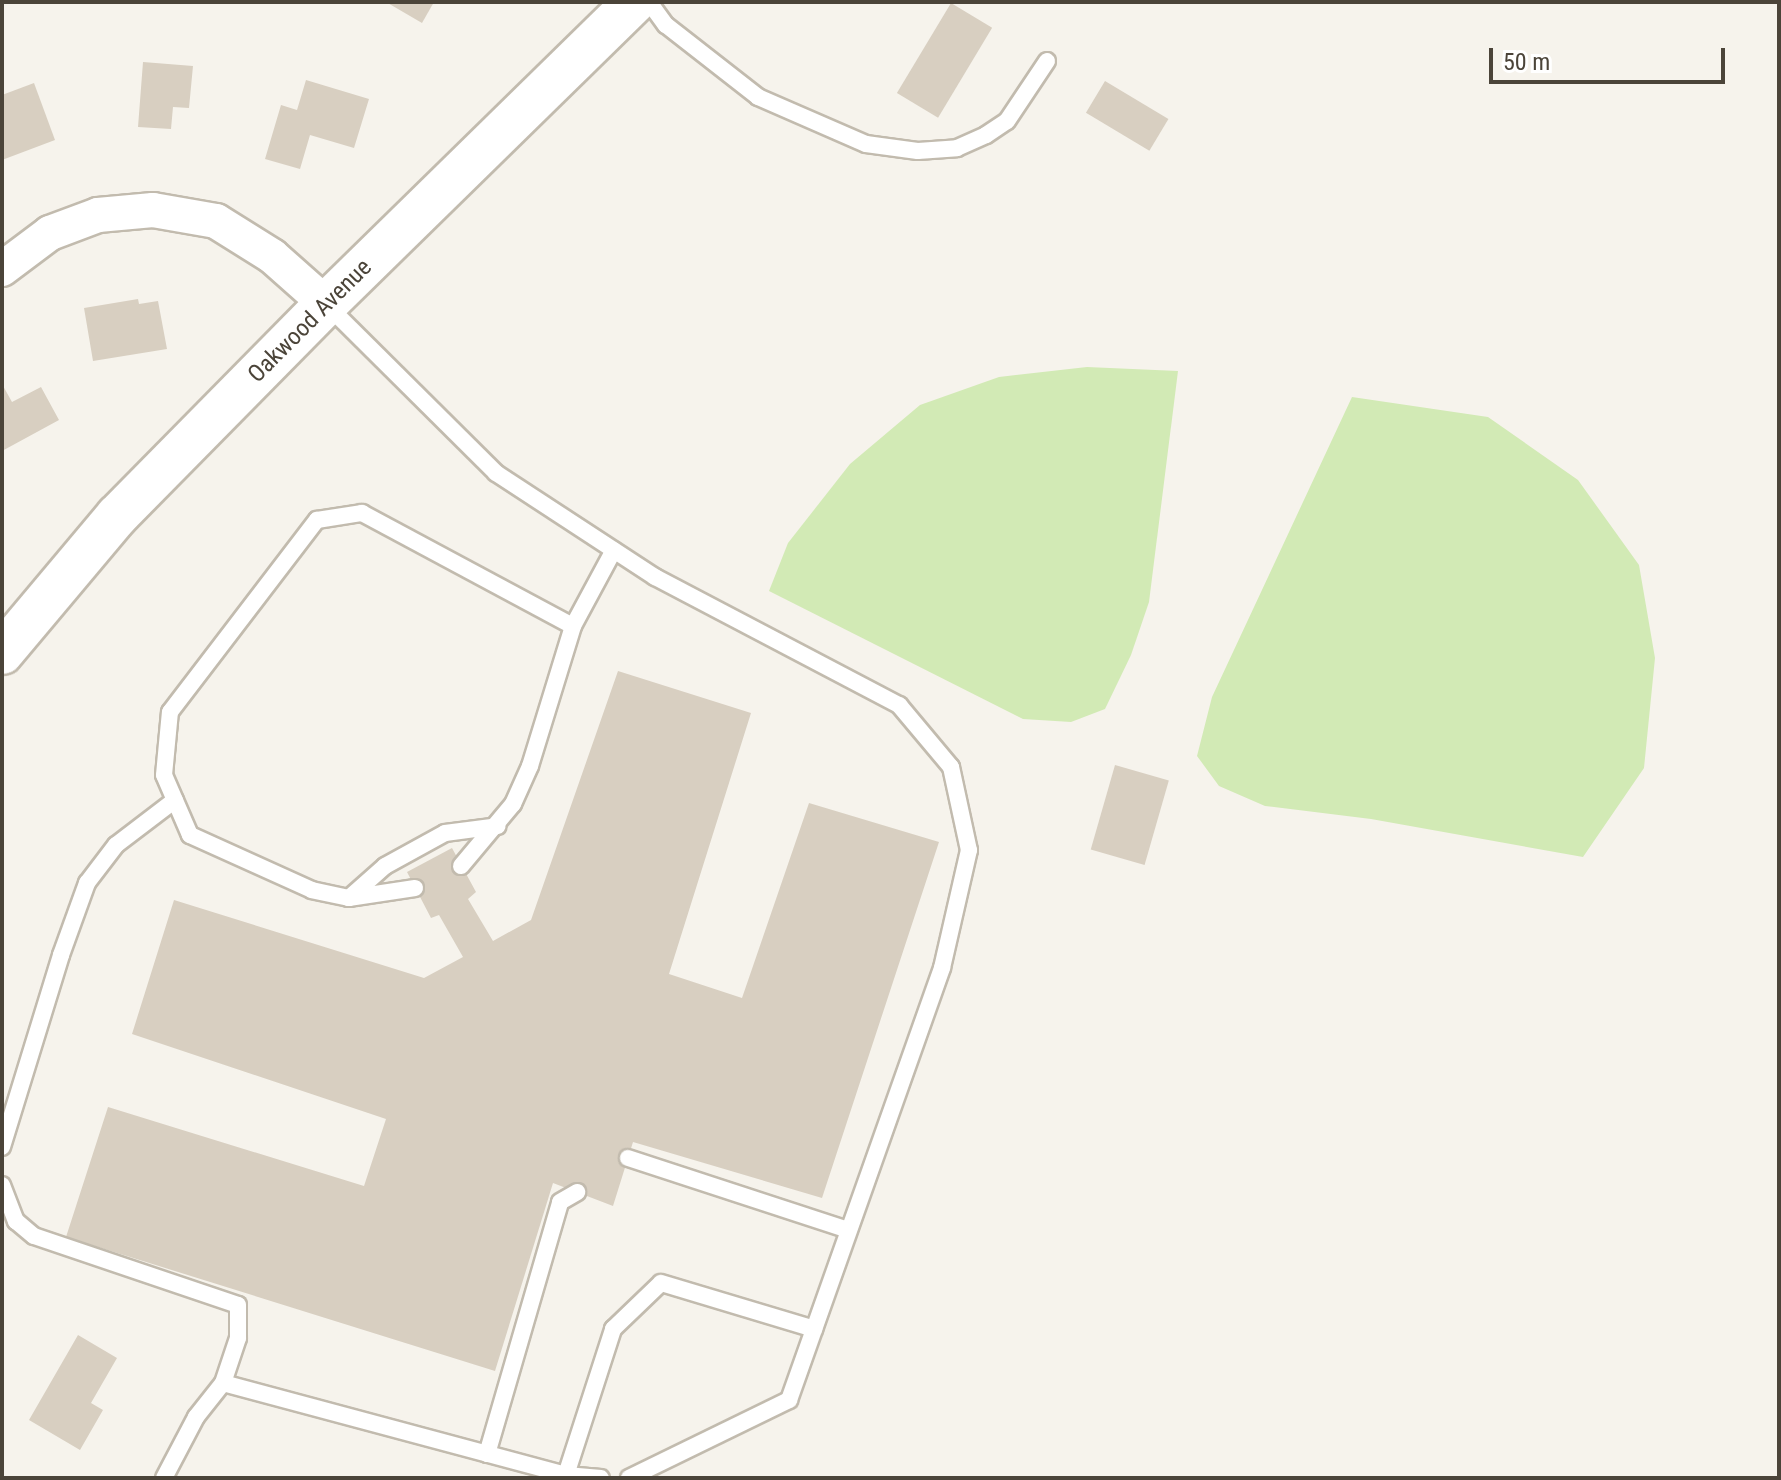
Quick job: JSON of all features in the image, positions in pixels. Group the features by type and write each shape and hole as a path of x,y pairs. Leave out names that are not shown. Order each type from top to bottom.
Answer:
{"street":[{"name":"Oakwood Avenue","path":"2,653 117,516 326,304 634,2"},
{"path":"2,269 50,233 98,215 153,210 216,221 272,256 326,304"}],"lane":[{"path":"649,2 666,25 758,97 866,144 918,151 957,148 986,135 1007,121 1047,61"},
{"path":"326,304 496,473 655,577 899,705 951,767 969,850 942,968 789,1400 629,1478"},
{"path":"415,888 349,898 312,890 190,835 164,775 170,712 317,520 362,513 573,626"},
{"path":"461,866 498,826 513,804 530,766 573,626 614,550"},
{"path":"2,1147 61,955 87,883 116,845 175,800"},
{"path":"349,898 385,866 445,833 498,826"},
{"path":"628,1158 848,1230"},
{"path":"2,1185 16,1221 34,1236 238,1305 238,1338 223,1383 196,1417 164,1478"},
{"path":"487,1454 560,1202 577,1192"},
{"path":"566,1477 613,1329 661,1283 814,1329"},
{"path":"223,1383 566,1477 601,1478"}],"green space":[{"path":"1087,367 1178,371 1149,602 1131,655 1105,709 1071,722 1023,719 769,591 788,543 850,464 920,405 999,377"},
{"path":"1352,397 1488,417 1578,480 1639,565 1655,658 1644,768 1583,857 1371,819 1265,806 1219,786 1197,756 1212,697"}],"building":[{"path":"386,2 434,2 422,23"},
{"path":"951,3 992,28 938,118 897,93"},
{"path":"143,62 193,66 189,108 173,107 171,129 138,127"},
{"path":"306,80 369,99 354,148 310,135 300,169 265,159 281,105 297,110"},
{"path":"1105,81 1168,119 1149,151 1086,113"},
{"path":"34,83 55,140 2,160 2,95"},
{"path":"138,299 139,304 158,301 167,349 93,361 84,308"},
{"path":"2,384 12,402 41,387 59,420 2,451"},
{"path":"618,671 751,713 669,974 742,998 809,803 939,842 822,1198 633,1142 613,1206 553,1183 495,1371 66,1237 108,1107 364,1186 386,1119 132,1034 174,900 424,978 463,957 439,915 431,918 407,872 452,848 476,892 468,899 493,941 531,920"},
{"path":"1115,765 1169,780 1145,865 1091,850"},
{"path":"78,1335 117,1358 91,1403 103,1410 80,1450 29,1420"}]}
